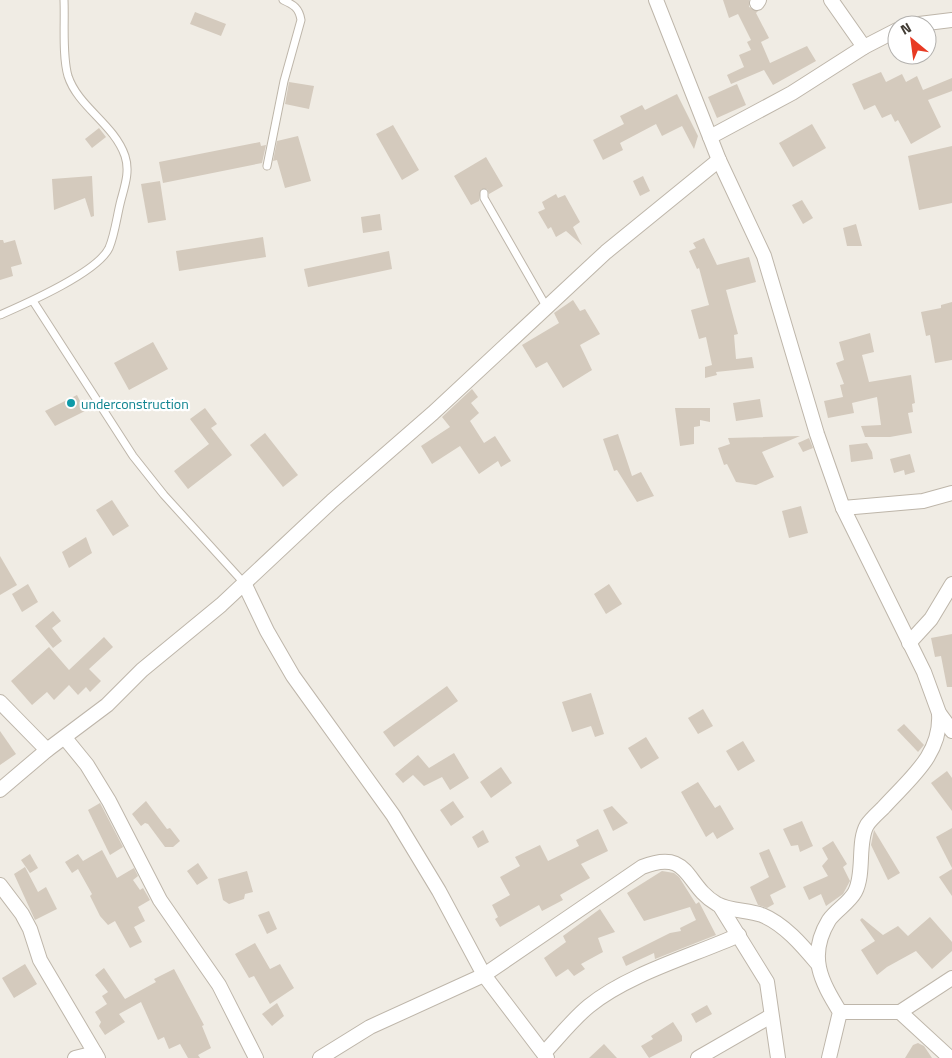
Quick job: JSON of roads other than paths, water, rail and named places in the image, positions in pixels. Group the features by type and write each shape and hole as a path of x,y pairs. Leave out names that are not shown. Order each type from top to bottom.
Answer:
{"street":[{"path":"656,0 719,160 764,256 817,434 843,508 924,672 939,712 952,731"},
{"path":"831,0 864,47"},
{"path":"937,22 952,20"},
{"path":"710,137 792,93 864,47 887,35"},
{"path":"0,790 47,750 107,705 142,670 181,639 332,501 440,407 606,252 719,160"},
{"path":"843,508 923,502 952,494"},
{"path":"244,583 267,631 293,676 393,814 439,891 484,975 545,1056 588,1007 618,987 739,935"},
{"path":"909,643 935,613 952,584"},
{"path":"0,702 47,750"},
{"path":"817,963 829,920 855,892 867,825 933,752 940,730 939,712"},
{"path":"65,738 87,765 109,801 160,900 219,984 256,1058"},
{"path":"320,1058 370,1027 484,975 642,867 659,861 681,866 704,895 720,906 739,935 767,982 778,1058"},
{"path":"0,885 22,914 30,929 40,960 97,1055 75,1058"},
{"path":"720,906 762,915 777,923 801,944 817,963 826,990 840,1012 829,1058"},
{"path":"840,1012 900,1012 952,978"},
{"path":"900,1012 950,1058"},
{"path":"698,1058 771,1016"}],"lane":[{"path":"0,315 33,301 86,271 108,250 128,170 125,155 114,135 80,95 68,77 65,63 64,0"},
{"path":"267,166 284,80 302,20 300,11 294,5 283,0"},
{"path":"484,193 484,198 546,306"},
{"path":"33,301 133,456 164,495 244,583"}],"place":[{"name":"underconstruction","path":"71,403"}]}
